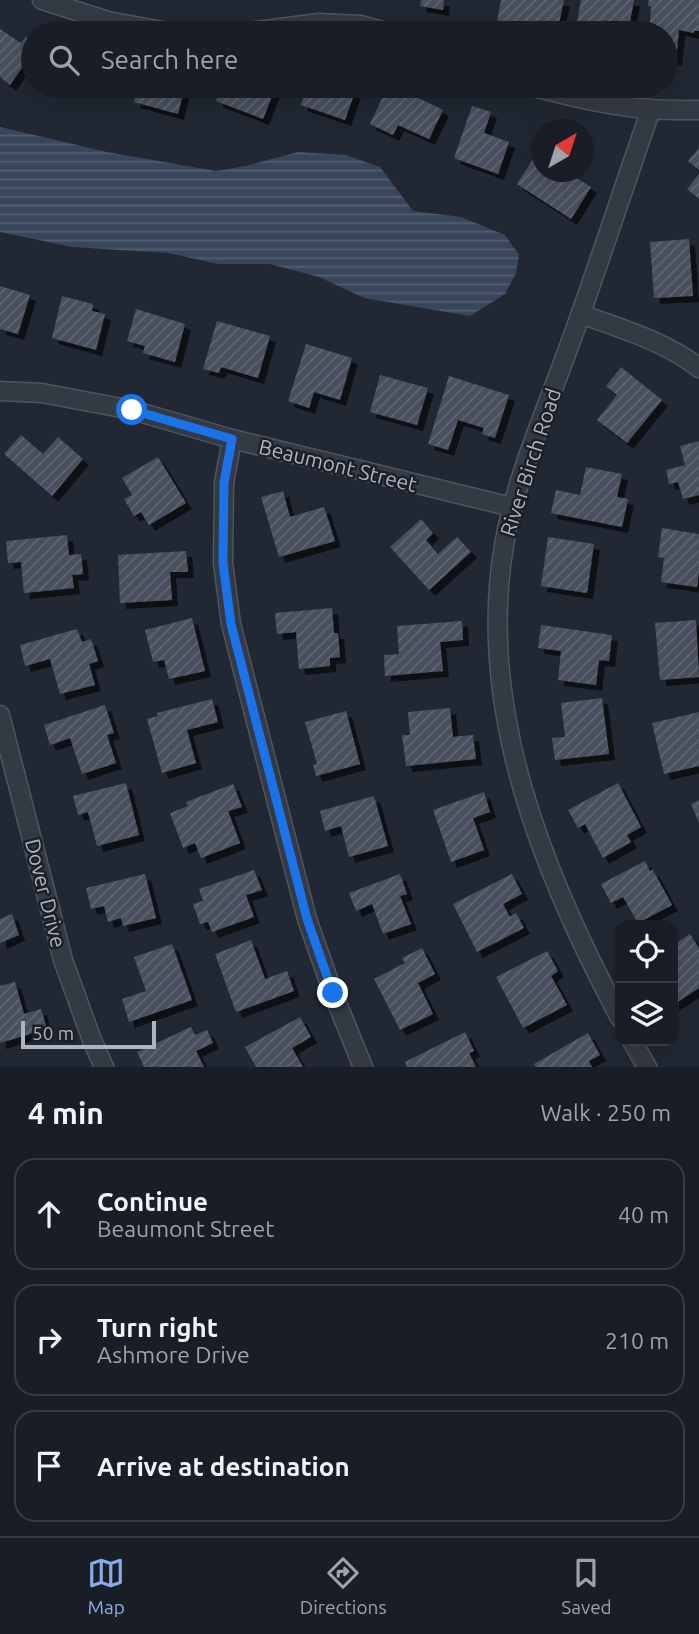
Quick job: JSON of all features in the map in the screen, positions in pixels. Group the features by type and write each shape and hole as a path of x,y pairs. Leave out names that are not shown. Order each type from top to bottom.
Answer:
{"street":[{"path":"42,0 105,21"},
{"path":"585,98 650,109 699,110"},
{"name":"River Birch Road","path":"615,1009 571,919 550,865 525,794 509,736 500,678 499,583 512,507 522,474 581,314 650,109"},
{"path":"581,314 663,345 699,368"},
{"name":"Beaumont Street","path":"0,391 42,393 132,410 232,439 512,507"},
{"path":"232,439 224,483 223,550 231,624 307,919 363,1067"},
{"name":"Dover Drive","path":"0,715 63,960 104,1067"},
{"path":"635,1046 647,1067"}],"water":[{"path":"0,127 107,152 216,171 298,152 346,155 380,167 413,211 461,217 505,235 519,255 516,273 505,294 470,316 364,298 319,277 270,264 218,264 168,253 72,247 0,232"}],"building":[{"path":"421,0 444,0 443,10 420,6"},
{"path":"501,0 564,0 560,21 497,21"},
{"path":"581,0 634,0 630,21 577,21"},
{"path":"649,0 699,0 699,31 694,33 679,30 678,40 678,21 650,21 651,6 648,6"},
{"path":"0,29 21,43 21,69 10,85 0,77"},
{"path":"135,98 182,98 178,114 134,102"},
{"path":"217,98 271,98 263,119 216,101"},
{"path":"303,98 353,98 345,120 301,105"},
{"path":"382,98 418,98 443,110 429,139 398,125 393,135 370,124"},
{"path":"472,106 491,112 484,133 509,142 498,174 454,158"},
{"path":"699,148 699,170 688,161"},
{"path":"531,162 531,182 583,182 591,187 571,219 517,184"},
{"path":"699,174 699,199 687,189"},
{"path":"689,239 693,296 654,298 650,242"},
{"path":"0,286 30,295 18,334 0,329"},
{"path":"62,296 93,304 92,311 105,314 96,350 52,338"},
{"path":"136,309 185,324 175,362 143,353 145,346 127,341"},
{"path":"217,321 270,336 258,378 221,367 219,373 203,369"},
{"path":"306,344 352,358 340,400 314,392 309,408 288,401"},
{"path":"621,367 662,400 627,443 597,420 617,395 606,386"},
{"path":"380,375 428,388 417,425 370,412"},
{"path":"449,376 509,395 495,438 482,434 484,428 458,420 448,450 428,444"},
{"path":"21,435 43,454 58,437 83,459 52,496 4,454"},
{"path":"699,441 699,495 683,499 678,482 669,484 666,470 685,465 680,446"},
{"path":"158,457 186,503 149,525 141,512 134,516 124,499 132,495 122,478"},
{"path":"586,467 622,474 617,497 628,499 622,527 551,513 556,490 580,495"},
{"path":"283,491 290,517 324,507 335,541 279,557 261,497"},
{"path":"421,519 433,533 426,540 438,554 457,537 471,552 429,590 390,547"},
{"path":"662,528 699,534 697,587 661,582 664,558 658,557"},
{"path":"67,535 69,555 81,554 83,574 72,575 74,588 24,593 21,562 8,563 6,541"},
{"path":"548,537 594,544 587,593 541,586"},
{"path":"186,551 188,572 170,572 172,600 120,603 118,555"},
{"path":"332,608 340,657 330,658 330,666 299,669 296,632 277,634 275,613"},
{"path":"192,618 205,671 169,679 164,660 153,662 145,630"},
{"path":"696,620 699,677 660,680 655,623"},
{"path":"462,621 463,640 440,642 443,671 385,676 384,655 399,654 397,626"},
{"path":"541,625 612,635 609,661 599,660 596,685 558,680 561,651 538,648"},
{"path":"77,629 82,642 91,639 98,661 89,664 95,685 60,694 50,659 25,666 20,645"},
{"path":"602,698 609,754 555,760 552,738 565,737 561,703"},
{"path":"212,699 218,722 187,730 196,763 162,773 147,719 158,716 157,713"},
{"path":"105,705 114,733 107,735 116,763 82,774 70,738 50,745 44,725"},
{"path":"450,708 453,737 473,735 476,759 406,766 402,735 410,735 408,712"},
{"path":"346,711 360,764 316,776 313,765 317,764 305,722"},
{"path":"699,712 699,766 664,774 652,723"},
{"path":"126,783 139,835 97,846 88,812 78,815 73,796"},
{"path":"618,783 641,827 627,835 631,842 603,858 585,824 578,828 568,810"},
{"path":"233,784 242,807 228,811 240,843 201,858 195,843 183,848 170,813 188,806 186,802"},
{"path":"484,792 490,812 473,818 484,850 451,862 433,810"},
{"path":"374,796 388,846 349,857 341,826 325,831 320,811"},
{"path":"699,800 699,823 691,804"},
{"path":"645,861 650,871 653,870 672,905 644,920 636,920 623,897 611,903 601,884"},
{"path":"254,870 262,890 246,895 254,917 212,932 208,922 200,924 193,904 203,901 199,889"},
{"path":"145,874 156,918 123,926 121,918 108,922 104,906 91,909 86,888"},
{"path":"400,874 407,894 400,896 411,924 383,934 372,904 356,911 349,893"},
{"path":"512,874 522,894 503,904 510,917 516,913 524,928 477,952 453,904"},
{"path":"12,914 19,935 0,943 0,919"},
{"path":"690,934 699,948 699,988 678,1002 678,983 678,942"},
{"path":"251,940 265,979 287,971 294,991 236,1012 215,954"},
{"path":"172,944 192,1000 129,1022 122,999 146,991 134,957"},
{"path":"422,948 435,974 418,983 433,1014 400,1030 374,979 405,963 402,958"},
{"path":"547,951 558,971 551,976 567,1005 523,1028 496,977"},
{"path":"15,982 24,1014 41,1009 47,1029 0,1043 0,986"},
{"path":"300,1017 311,1037 292,1048 303,1067 256,1067 245,1047"},
{"path":"191,1027 195,1035 207,1030 213,1043 196,1051 204,1067 144,1067 137,1052"},
{"path":"465,1032 474,1051 469,1053 476,1067 407,1067 405,1062"},
{"path":"588,1033 600,1055 589,1061 592,1067 536,1067 534,1064"}],"route":[{"path":"132,410 232,439 224,483 223,563 231,624 307,919 333,993"}]}
